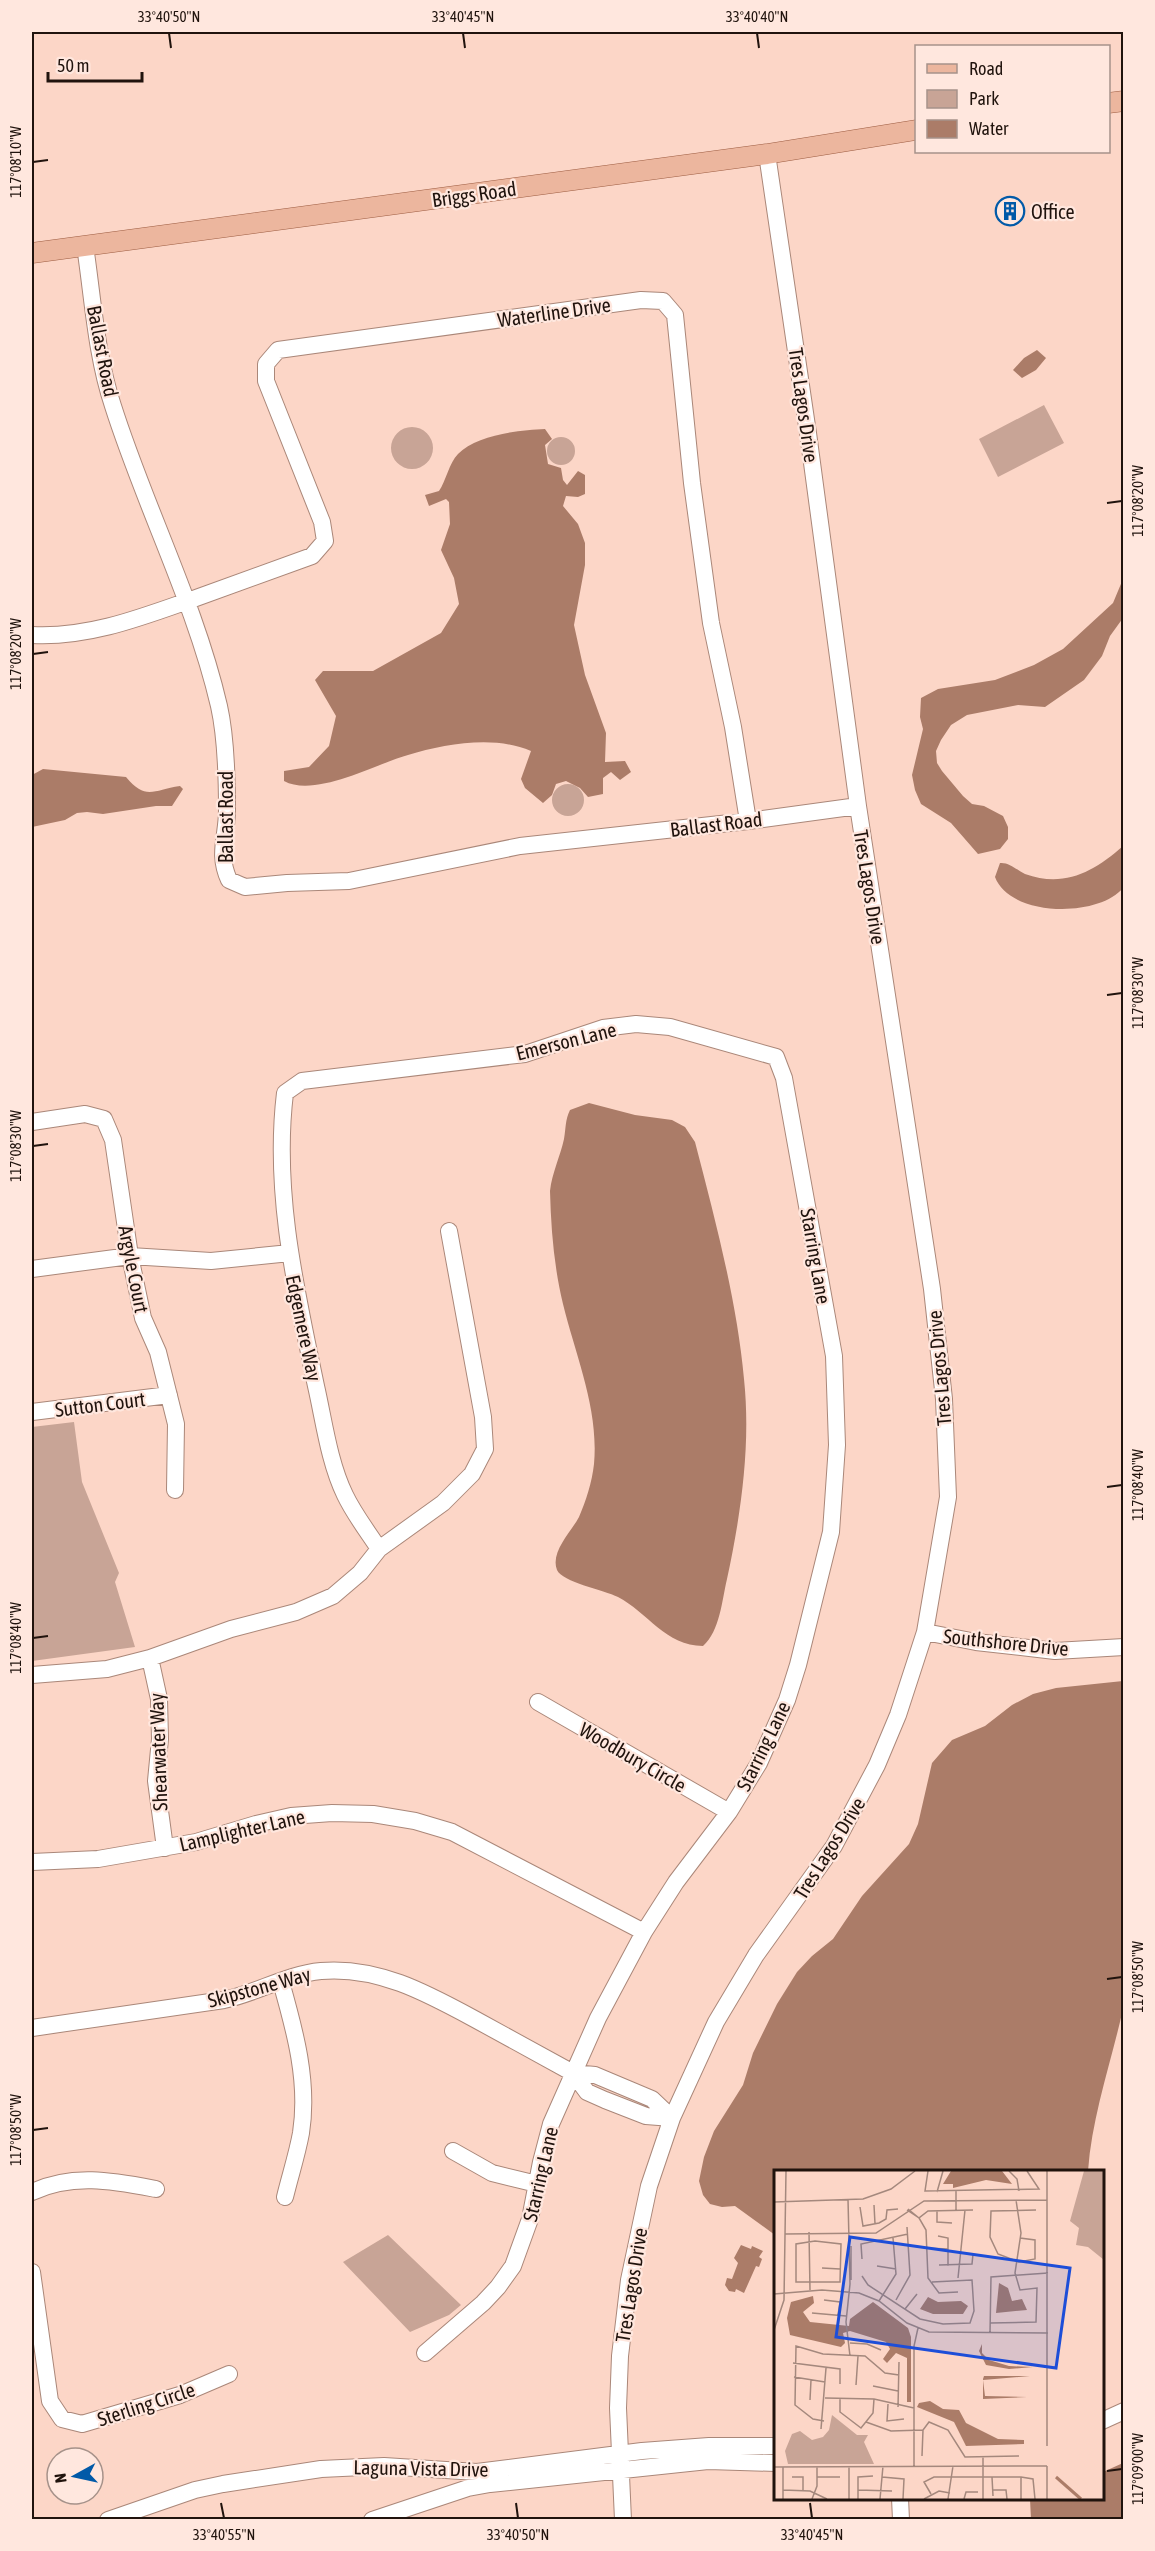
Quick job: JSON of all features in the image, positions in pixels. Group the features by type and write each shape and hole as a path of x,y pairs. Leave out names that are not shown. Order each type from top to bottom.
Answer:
{"main road":[{"name":"Briggs Road","path":"32,253 767,154 915,130"}],"street":[{"name":"Tres Lagos Drive","path":"622,2520 620,2356 629,2280 649,2186 672,2118 698,2057 756,1955 807,1887 853,1812 898,1715 925,1632 948,1497 944,1399 932,1289 858,806 808,433 767,154"},
{"name":"Ballast Road","path":"85,246 101,357 113,405 185,602 220,708 227,813 222,866 229,880 245,887 288,882 349,881 520,846 748,821 858,806"},
{"name":"Waterline Drive","path":"185,602 312,556 324,541 322,522 266,381 266,364 278,350 641,300 663,301 675,315 692,483 711,623 733,727 748,821"},
{"path":"32,635 55,636 95,630 141,618 185,602"},
{"name":"Emerson Lane","path":"285,1093 302,1081 525,1054 603,1028 636,1024 670,1027 776,1057"},
{"name":"Starring Lane","path":"425,2353 483,2303 513,2266 530,2219 551,2124 573,2073 623,1969 644,1932 676,1882 729,1812 768,1746 787,1700 798,1665 831,1532 837,1445 834,1356 784,1078 776,1057"},
{"name":"Edgemere Way","path":"285,1093 282,1117 283,1195 290,1253 331,1454 345,1495 379,1549"},
{"name":"Argyle Court","path":"32,1122 85,1113 104,1119 113,1140 130,1256 142,1318 158,1352 176,1424 175,1490"},
{"path":"32,1675 107,1668 150,1658 231,1629 296,1612 333,1596 360,1573 379,1549 443,1503 472,1474 484,1449 483,1418 448,1231"},
{"path":"32,1269 130,1256 211,1261 290,1253"},
{"name":"Sutton Court","path":"32,1412 169,1395"},
{"name":"Southshore Drive","path":"925,1632 976,1642 1055,1651 1124,1647"},
{"name":"Shearwater Way","path":"150,1658 159,1699 160,1739 156,1781 165,1848"},
{"name":"Woodbury Circle","path":"538,1702 729,1812"},
{"name":"Lamplighter Lane","path":"32,1862 98,1859 165,1848 196,1842 291,1816 332,1813 373,1815 415,1821 452,1832 644,1932"},
{"name":"Skipstone Way","path":"32,2028 224,2000 319,1971 344,1970 369,1973 421,1990 573,2073 595,2075 652,2099 672,2118"},
{"path":"281,1982 296,2032 303,2104 301,2133 285,2197"},
{"path":"453,2151 492,2173 537,2184"},
{"path":"32,2192 63,2182 90,2179 156,2189"},
{"path":"32,2272 38,2348"},
{"name":"Sterling Circle","path":"38,2348 50,2401 62,2419 82,2424 180,2395 229,2374"},
{"path":"1104,2420 1124,2411"},
{"name":"Laguna Vista Drive","path":"372,2520 468,2488 709,2446 774,2446"},
{"name":"Laguna Vista Drive","path":"108,2520 195,2490 321,2469 384,2466 477,2472 620,2461 774,2463"},
{"path":"900,2500 901,2520"}],"green space":[{"path":"1044,405 1064,443 998,477 979,439"},
{"path":"412,427 420,428 427,433 432,440 432,456 427,463 420,468 412,469 404,468 397,463 392,456 391,448 392,440 397,433 404,428"},
{"path":"561,437 571,441 575,451 571,461 561,465 551,461 547,451 551,441"},
{"path":"568,784 579,789 584,800 579,811 568,816 557,811 552,800 557,789"},
{"path":"74,1422 82,1482 119,1573 115,1582 135,1647 32,1661 32,1427"},
{"path":"388,2235 461,2305 449,2315 410,2332 343,2262"}],"water":[{"path":"1037,350 1046,358 1036,370 1022,378 1013,370 1024,358"},
{"path":"545,429 552,439 545,445 548,464 561,468 563,480 567,485 578,471 585,475 585,494 578,497 566,496 563,506 578,524 585,543 585,565 574,625 585,675 606,733 605,762 625,761 631,772 620,780 611,772 603,778 603,794 588,797 580,788 566,781 556,784 552,795 543,803 525,788 521,779 531,751 517,746 486,742 422,751 328,783 297,785 284,781 284,771 309,767 329,746 336,716 315,680 323,671 373,671 441,633 459,604 454,578 441,550 450,524 449,502 446,499 429,506 425,495 439,491 458,454 476,442 498,435"},
{"path":"1123,579 1123,618 1110,636 1102,656 1084,680 1045,707 1018,705 967,715 951,725 941,740 936,751 937,763 942,771 972,804 984,806 1003,816 1008,827 1008,839 1000,849 978,854 951,823 921,804 915,790 912,775 923,729 920,717 921,698 938,689 995,680 1034,665 1063,649 1113,603"},
{"path":"43,769 126,777 139,789 150,792 180,786 183,789 172,806 156,806 103,814 77,813 65,820 32,827 32,775"},
{"path":"1123,846 1123,888 1111,898 1095,905 1055,909 1036,906 1018,900 1004,890 995,877 1000,863 1003,863 1039,878 1066,878 1090,870"},
{"path":"589,1103 635,1115 672,1120 685,1127 695,1142 731,1290 744,1379 745,1454 737,1530 722,1605 717,1624 709,1640 703,1646 690,1645 678,1640 618,1597 575,1582 557,1570 556,1556 562,1542 579,1517 592,1478 595,1444 590,1403 557,1276 550,1191 570,1110"},
{"path":"1123,1681 1123,2009 1098,2110 1088,2170 774,2170 774,2234 735,2206 722,2207 710,2204 703,2195 699,2181 704,2157 714,2131 743,2085 753,2053 777,2004 797,1972 833,1939 862,1896 909,1844 918,1824 932,1763 952,1740 985,1726 1012,1705 1033,1694 1056,1688"},
{"path":"741,2245 751,2249 752,2246 763,2251 759,2257 762,2259 759,2267 756,2266 744,2293 736,2289 735,2292 729,2291 725,2285 727,2278 732,2279 738,2263 734,2258"},
{"path":"1123,2463 1123,2519 1031,2519 1030,2500 1104,2500 1104,2472"}],"place":[{"name":"Office","path":"1010,211"}]}
